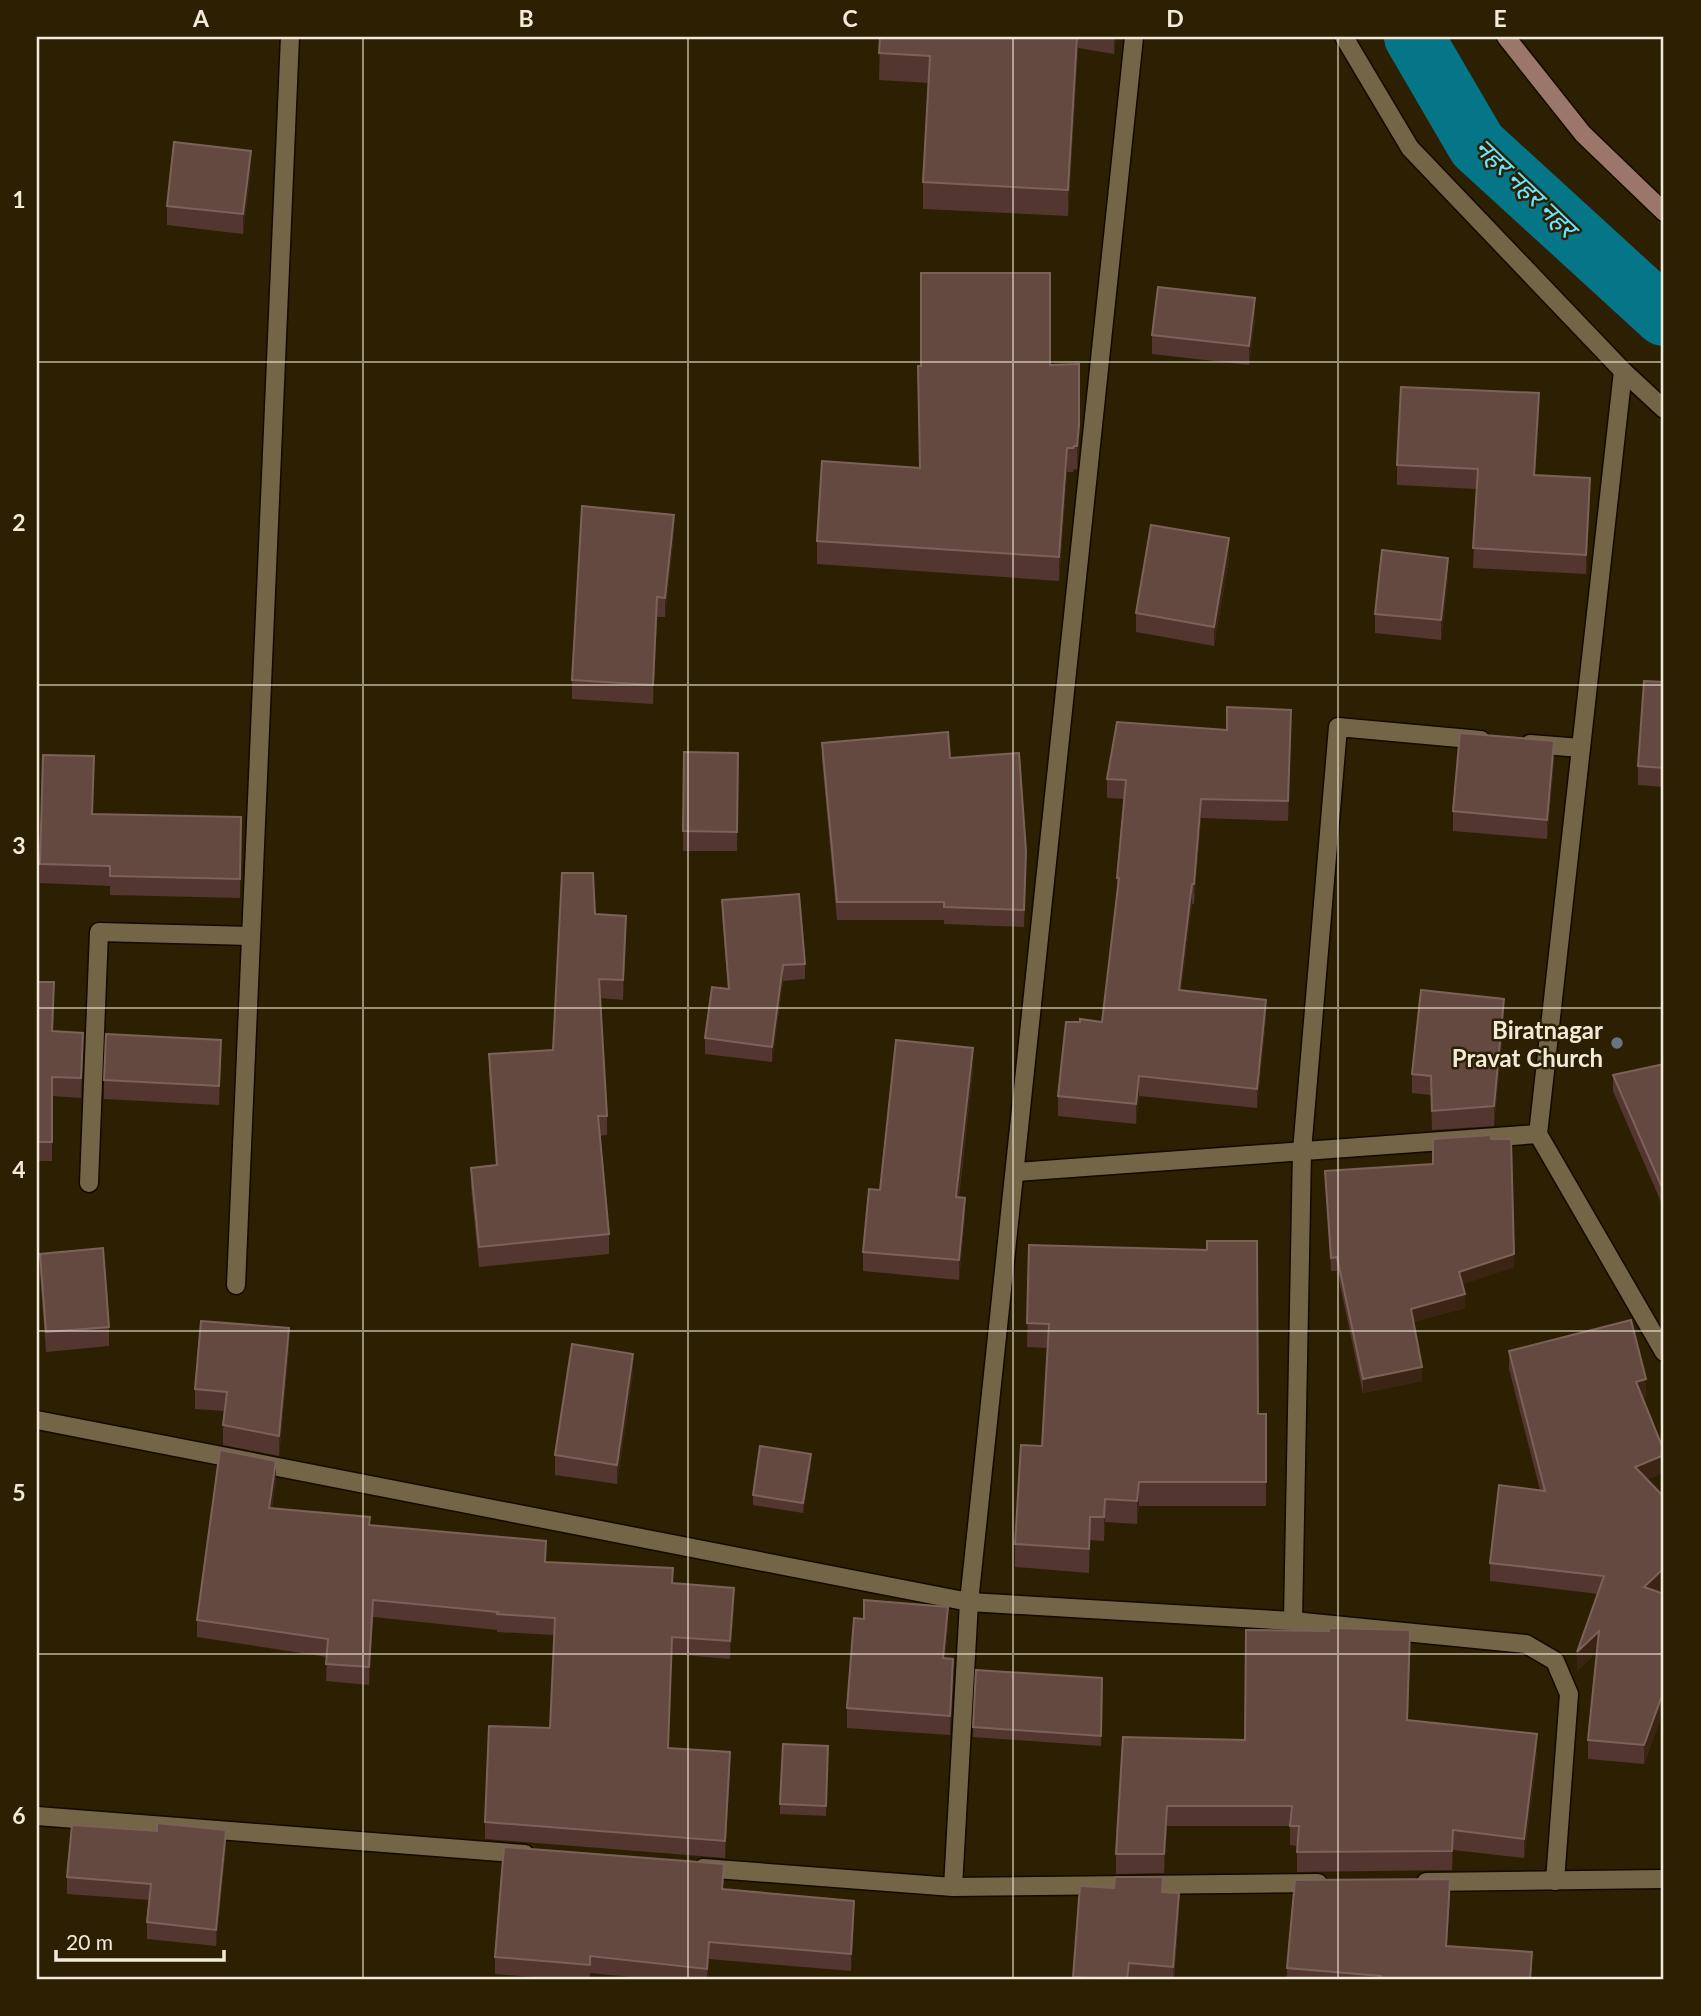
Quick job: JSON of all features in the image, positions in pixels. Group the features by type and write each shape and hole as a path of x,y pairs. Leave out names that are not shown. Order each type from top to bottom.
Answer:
{"main road":[{"path":"1506,37 1583,134 1664,212"}],"street":[{"path":"236,1285 290,37"},
{"path":"953,1887 968,1602 1016,1172 1039,924 1134,37"},
{"path":"1344,37 1410,148 1623,371 1664,409"},
{"path":"1623,371 1538,1134 1664,1352"},
{"path":"1293,1621 1302,1151 1338,727 1581,748"},
{"path":"89,1183 99,932 251,936"},
{"path":"1016,1172 1538,1134"},
{"path":"37,1420 968,1602 1293,1621 1526,1644 1555,1661 1569,1694 1555,1881"},
{"path":"37,1815 537,1855"},
{"path":"690,1867 953,1887 1336,1883"},
{"path":"1405,1882 1664,1880"}],"building":[{"path":"880,37 1077,37 1068,190 923,182 930,56 879,53"},
{"path":"174,142 251,151 243,214 167,206"},
{"path":"921,273 1050,273 1050,365 1079,364 1077,446 1067,448 1059,557 817,541 822,461 920,468 918,366 921,366"},
{"path":"1158,287 1255,298 1249,346 1152,335"},
{"path":"1401,387 1539,393 1534,475 1590,478 1586,555 1473,548 1478,469 1397,465"},
{"path":"582,506 674,515 665,598 657,597 653,685 572,680"},
{"path":"1151,525 1229,538 1214,627 1136,613"},
{"path":"1382,550 1448,558 1441,620 1375,614"},
{"path":"1644,681 1664,682 1664,768 1638,766"},
{"path":"1227,707 1291,710 1288,801 1201,799 1194,884 1179,990 1266,1000 1257,1089 1139,1076 1136,1104 1058,1096 1066,1022 1080,1022 1080,1019 1102,1022 1119,878 1126,780 1107,779 1117,722 1227,730"},
{"path":"948,732 950,758 1019,753 1026,851 1024,910 944,907 944,902 837,902 822,743"},
{"path":"1460,733 1554,741 1547,820 1453,811"},
{"path":"684,752 738,753 737,832 683,831"},
{"path":"43,755 94,756 92,814 241,817 240,879 110,876 110,866 40,864"},
{"path":"562,873 593,873 595,914 626,916 623,980 599,979 607,1116 598,1116 609,1234 479,1247 471,1168 497,1165 489,1054 553,1050"},
{"path":"799,894 805,964 783,965 772,1047 705,1038 712,987 729,989 722,900"},
{"path":"37,982 54,982 52,1031 83,1033 81,1078 52,1077 52,1142 37,1142"},
{"path":"1421,990 1504,999 1494,1106 1432,1111 1431,1076 1412,1074"},
{"path":"106,1034 221,1040 219,1086 104,1080"},
{"path":"896,1040 973,1048 956,1197 965,1198 959,1260 863,1252 869,1189 880,1190"},
{"path":"1664,1064 1664,1192 1613,1075"},
{"path":"1491,1135 1491,1139 1511,1139 1514,1254 1459,1272 1465,1294 1411,1309 1422,1367 1363,1379 1337,1257 1331,1258 1325,1171 1433,1164 1433,1139"},
{"path":"1207,1241 1257,1241 1258,1414 1266,1414 1266,1482 1139,1482 1137,1501 1105,1499 1104,1517 1090,1517 1089,1549 1015,1544 1021,1445 1042,1446 1049,1324 1027,1323 1029,1245 1207,1250"},
{"path":"103,1248 109,1327 46,1332 40,1254"},
{"path":"1631,1320 1646,1379 1636,1382 1664,1451 1664,1455 1635,1467 1664,1497 1664,1568 1644,1587 1664,1594 1664,1690 1644,1745 1588,1740 1599,1631 1577,1652 1604,1576 1490,1563 1499,1485 1545,1491 1509,1351"},
{"path":"201,1321 289,1328 279,1436 223,1425 227,1392 195,1389"},
{"path":"572,1344 633,1354 617,1465 555,1455"},
{"path":"760,1446 811,1454 803,1503 753,1495"},
{"path":"220,1450 276,1461 269,1508 370,1517 369,1525 546,1541 545,1562 673,1568 672,1583 734,1588 730,1641 672,1637 668,1748 730,1752 725,1841 485,1822 489,1726 550,1728 555,1618 373,1600 369,1667 326,1664 328,1639 197,1620"},
{"path":"864,1600 948,1607 943,1658 953,1659 950,1716 847,1708 854,1618 864,1619"},
{"path":"1329,1628 1410,1630 1407,1720 1537,1734 1524,1839 1453,1830 1452,1851 1297,1852 1299,1826 1290,1826 1292,1806 1167,1806 1164,1854 1116,1854 1123,1737 1245,1740 1246,1630 1329,1631"},
{"path":"976,1670 1102,1678 1101,1736 973,1727"},
{"path":"783,1744 828,1746 826,1806 780,1804"},
{"path":"157,1823 226,1830 216,1930 147,1922 151,1884 67,1877 72,1825 157,1831"},
{"path":"504,1847 724,1864 722,1889 854,1901 851,1954 709,1942 707,1969 590,1956 590,1965 495,1957"},
{"path":"1115,1877 1163,1877 1162,1892 1179,1893 1173,1967 1129,1963 1127,1979 1073,1977 1080,1886 1114,1888"},
{"path":"1450,1879 1446,1946 1532,1952 1530,1979 1381,1979 1381,1976 1287,1968 1295,1880"}],"waterway":[{"name":"नहर नहर नहर","path":"1414,37 1477,145 1664,316"}],"place":[{"name":"Biratnagar Pravat Church","path":"1617,1043"}]}
